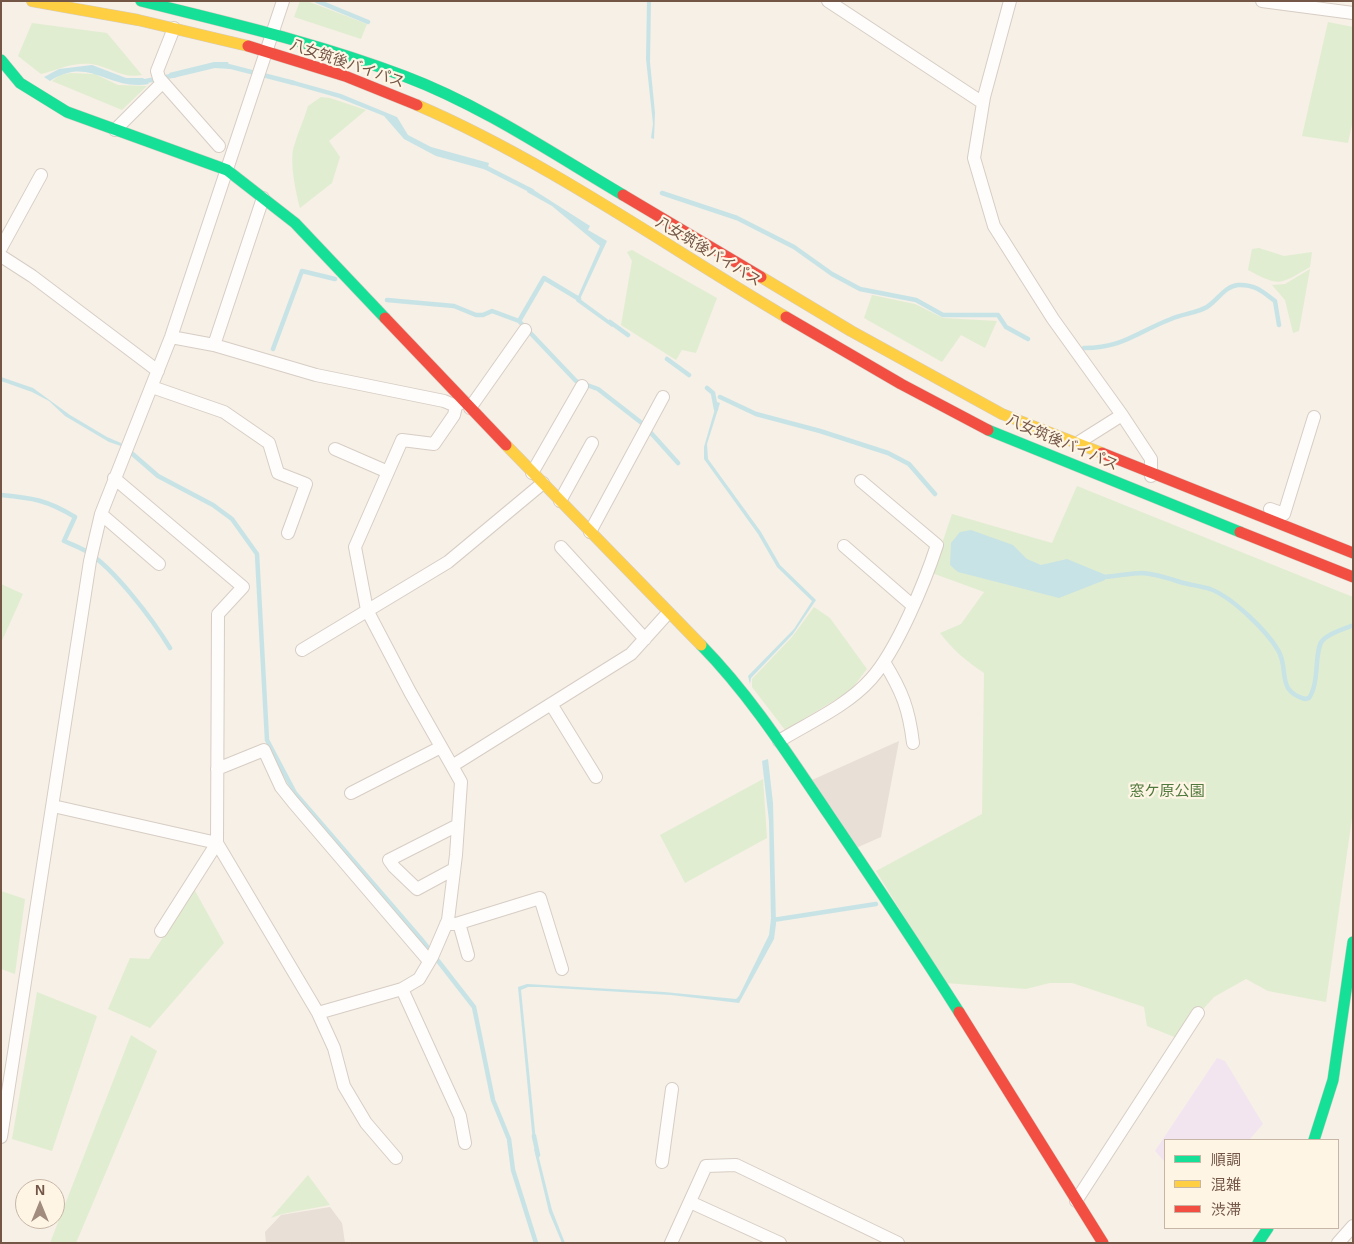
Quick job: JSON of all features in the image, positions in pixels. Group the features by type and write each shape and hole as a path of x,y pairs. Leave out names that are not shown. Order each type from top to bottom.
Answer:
{"main road":[{"name":"八女筑後バイパス","path":"32,1 109,13 266,52 376,88 452,121 510,150 876,371 947,410 1053,457 1353,577"},
{"name":"八女筑後バイパス","path":"141,1 332,51 405,76 467,105 538,145 851,331 1002,414 1353,553"},
{"path":"1,60 20,83 67,112 227,170 295,224 463,405 543,483 732,677 779,741 917,946 1103,1243"},
{"path":"1314,1139 1333,1080 1353,942"},
{"path":"1258,1243 1267,1229"}],"street":[{"path":"1,1137 90,560 101,514 171,337 283,1"},
{"path":"828,1 983,103"},
{"path":"1010,1 983,103 974,158 994,226 1053,319 1122,415 1151,460 1150,496"},
{"path":"1262,1 1353,14"},
{"path":"174,28 157,71 162,83 218,146"},
{"path":"116,130 162,83"},
{"path":"41,175 3,258 32,276 158,371"},
{"path":"214,345 263,198"},
{"path":"468,955 452,923 461,782 410,692 367,610 355,547 402,440 434,444 454,415 525,330"},
{"path":"171,337 214,345 316,375 463,405"},
{"path":"532,473 582,386"},
{"path":"152,387 224,412 269,443 278,473 306,484 288,533"},
{"path":"590,532 663,397"},
{"path":"1076,444 1122,415"},
{"path":"1223,492 1284,514 1314,417"},
{"path":"560,501 592,442"},
{"path":"335,449 388,472"},
{"path":"114,478 243,588 218,614 217,844 318,1013 334,1048 344,1086 366,1123 396,1158"},
{"path":"779,741 846,701 871,679 884,662 930,568 937,545 861,481"},
{"path":"302,650 448,562 543,483"},
{"path":"101,514 159,564"},
{"path":"844,546 912,605"},
{"path":"561,548 645,639"},
{"path":"452,766 631,654 668,613"},
{"path":"884,662 902,691 910,714 913,743"},
{"path":"551,704 596,777"},
{"path":"351,794 441,747"},
{"path":"217,769 264,750 282,787 293,802 429,961"},
{"path":"52,806 217,844"},
{"path":"454,869 417,889 389,860 458,824"},
{"path":"161,932 217,844"},
{"path":"318,1013 402,989 419,979 452,923 540,898 562,969"},
{"path":"402,989 460,1116 465,1143"},
{"path":"1076,1201 1198,1013"},
{"path":"662,1162 672,1089"},
{"path":"672,1243 706,1166 736,1165 898,1243"},
{"path":"690,1202 780,1243"},
{"path":"1338,1243 1353,1226"}],"shaded area":[{"path":"899,741 881,837 856,848 812,780"},
{"path":"1217,1058 1225,1061 1263,1124 1250,1139 1164,1139 1164,1161 1155,1151"},
{"path":"330,1207 342,1223 345,1243 266,1243 265,1232 281,1215"}],"green space":[{"path":"300,1 307,1 367,24 361,39 294,17"},
{"path":"1328,22 1353,27 1353,120 1348,143 1302,136"},
{"path":"32,23 107,33 142,75 128,75 92,64 66,66 41,74 18,56"},
{"path":"70,73 95,74 118,85 147,86 122,110 52,81 60,75"},
{"path":"321,97 330,98 366,110 329,141 340,157 332,183 300,208 294,177 293,152 308,106"},
{"path":"1259,248 1284,256 1312,252 1310,267 1279,282 1267,279 1248,270 1252,249"},
{"path":"632,250 717,298 696,353 682,350 676,360 621,325 632,261 627,252"},
{"path":"1310,269 1299,331 1293,333 1285,300 1272,285 1285,284"},
{"path":"872,295 915,304 943,318 997,321 985,348 961,335 942,362 864,318"},
{"name":"窓ケ原公園","path":"1077,486 1353,597 1353,811 1326,1002 1268,991 1246,979 1214,997 1177,1038 1147,1026 1144,1007 1072,983 1050,983 1026,989 945,983 876,871 982,814 984,673 960,655 940,633 961,624 984,592 932,573 952,514 1052,543"},
{"path":"1,584 23,594 1,643"},
{"path":"814,607 830,618 867,669 850,691 785,730 752,687 752,679 792,637"},
{"path":"763,779 767,838 685,883 660,835"},
{"path":"194,889 224,943 150,1028 108,1009 130,958 149,959"},
{"path":"1,891 25,899 15,974 1,969"},
{"path":"37,992 97,1016 52,1151 12,1139"},
{"path":"131,1035 157,1051 76,1243 50,1243 55,1229 65,1229 65,1204"},
{"path":"308,1175 330,1205 282,1214 271,1218"}],"water":[{"path":"647,1 651,1 650,62 655,113 654,139 651,138 653,124 646,59"},
{"path":"214,62 228,62 230,69 215,68 173,78 169,73"},
{"path":"92,65 126,78 143,78 149,84 135,85 122,83 88,72 76,71 64,74 50,81 44,77 59,69"},
{"path":"291,80 341,94 397,117 408,135 431,147 489,163 487,170 436,156 404,139 384,116 339,98 290,84"},
{"path":"529,187 590,226 588,230 607,241 580,299 614,324 612,327 576,301 600,246 552,206 527,192"},
{"path":"1,377 33,388 70,415 121,443 121,446 109,442 65,416 49,401 32,392 1,381"},
{"path":"717,402 720,403 707,444 708,459 761,532 780,565 816,600 793,634 751,678 750,684 748,676 794,629 812,601 777,567 758,534 704,459 704,447"},
{"path":"971,530 1013,545 1027,559 1041,565 1067,559 1106,575 1105,580 1059,598 958,572 950,565 951,543 960,532"},
{"path":"768,759 773,803 776,924 774,939 739,1003 671,995 539,987 528,987 521,990 536,1142 533,1142 518,987 527,984 664,992 736,999 739,996 769,935 771,919 769,821 762,761"},
{"path":"534,1149 537,1150 552,1210 565,1243 562,1243 549,1212"}],"waterway":[{"path":"317,1 368,22"},
{"path":"224,65 294,83"},
{"path":"141,82 176,75"},
{"path":"483,166 532,191"},
{"path":"662,193 737,218 794,247 832,274 860,289 916,300 943,315 998,315 1006,327 1028,339"},
{"path":"273,349 302,271 335,279"},
{"path":"519,321 544,278 579,299"},
{"path":"1084,348 1120,342 1171,319 1203,309 1229,288 1238,285 1254,287 1275,301 1279,325"},
{"path":"387,300 454,306 476,315 483,315 492,311 519,321 576,381 598,389 643,424 678,463"},
{"path":"610,322 628,335"},
{"path":"667,359 689,375"},
{"path":"707,388 713,393 716,409"},
{"path":"720,397 756,414 820,431 888,453 909,464 935,494"},
{"path":"128,450 158,476 213,505 232,519 257,554 267,740 295,793 421,939 474,1007 493,1100 509,1139 513,1170 536,1243"},
{"path":"1,495 40,501 75,517 64,541 86,551 109,569 154,623 170,648"},
{"path":"1105,577 1143,573 1162,576 1219,593 1248,615 1273,642 1281,657 1286,685 1296,695 1305,699 1309,698 1315,684 1318,652 1322,641 1332,634 1351,626"},
{"path":"773,920 876,904"},
{"path":"534,1136 538,1155"}],"traffic: fast":[{"path":"141,1 339,53 404,76 488,115 623,195"},
{"path":"1,60 20,83 67,112 227,170 295,223 385,318"},
{"path":"988,430 1240,532"},
{"path":"701,645 753,706 784,749 959,1012"},
{"path":"1314,1139 1333,1080 1353,942"},
{"path":"1258,1243 1267,1229"}],"traffic: slow":[{"path":"32,1 138,20 248,46"},
{"path":"417,105 512,151 786,317"},
{"path":"761,277 851,331 1002,414 1102,453"},
{"path":"506,445 701,645"}],"traffic: jam":[{"path":"248,46 345,76 417,105"},
{"path":"623,195 761,277"},
{"path":"786,317 901,384 988,430"},
{"path":"385,318 506,445"},
{"path":"1102,453 1353,553"},
{"path":"1240,532 1353,577"},
{"path":"959,1012 1103,1243"}]}
